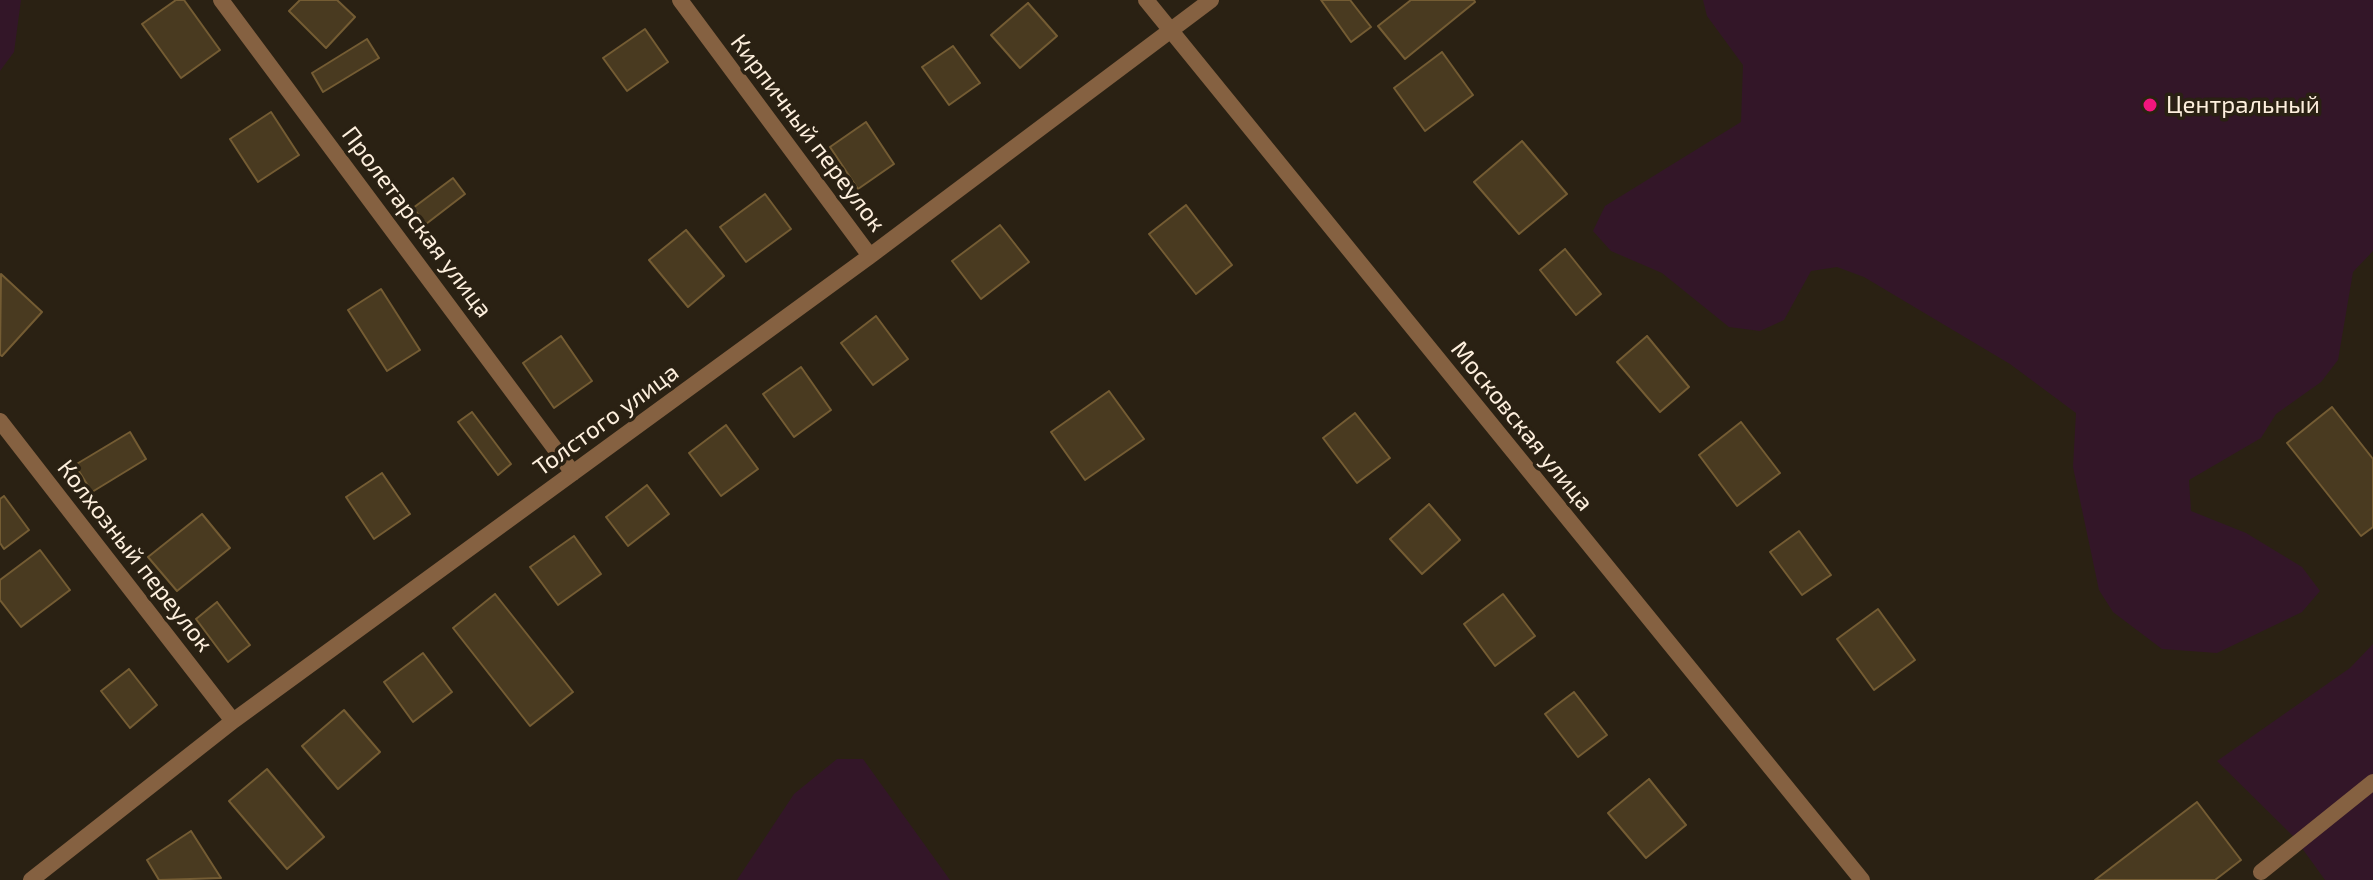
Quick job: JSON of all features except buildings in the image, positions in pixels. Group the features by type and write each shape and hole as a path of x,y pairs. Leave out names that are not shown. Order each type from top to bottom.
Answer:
{"street":[{"name":"Пролетарская улица","path":"221,0 573,473"},
{"name":"Кирпичный переулок","path":"680,0 870,256"},
{"name":"Московская улица","path":"1146,0 1862,880"},
{"name":"Толстого улица","path":"31,880 233,721 870,256 1211,0"},
{"name":"Колхозный переулок","path":"0,421 233,721"},
{"path":"2261,872 2373,782"}],"shaded area":[{"path":"0,0 21,0 14,52 0,71"},
{"path":"1703,0 2373,0 2373,251 2353,272 2338,360 2321,382 2276,414 2261,438 2189,480 2191,511 2246,533 2302,567 2320,591 2302,612 2217,653 2162,649 2113,612 2099,590 2073,467 2076,413 2010,364 1864,277 1837,267 1811,271 1784,320 1760,331 1729,327 1662,273 1611,251 1593,231 1605,206 1741,122 1743,65 1707,16"},
{"path":"2373,644 2373,880 2325,880 2294,837 2217,761 2350,668"},
{"path":"837,759 863,759 950,880 737,880 794,794"}],"place":[{"name":"Центральный","path":"2150,105"}]}
